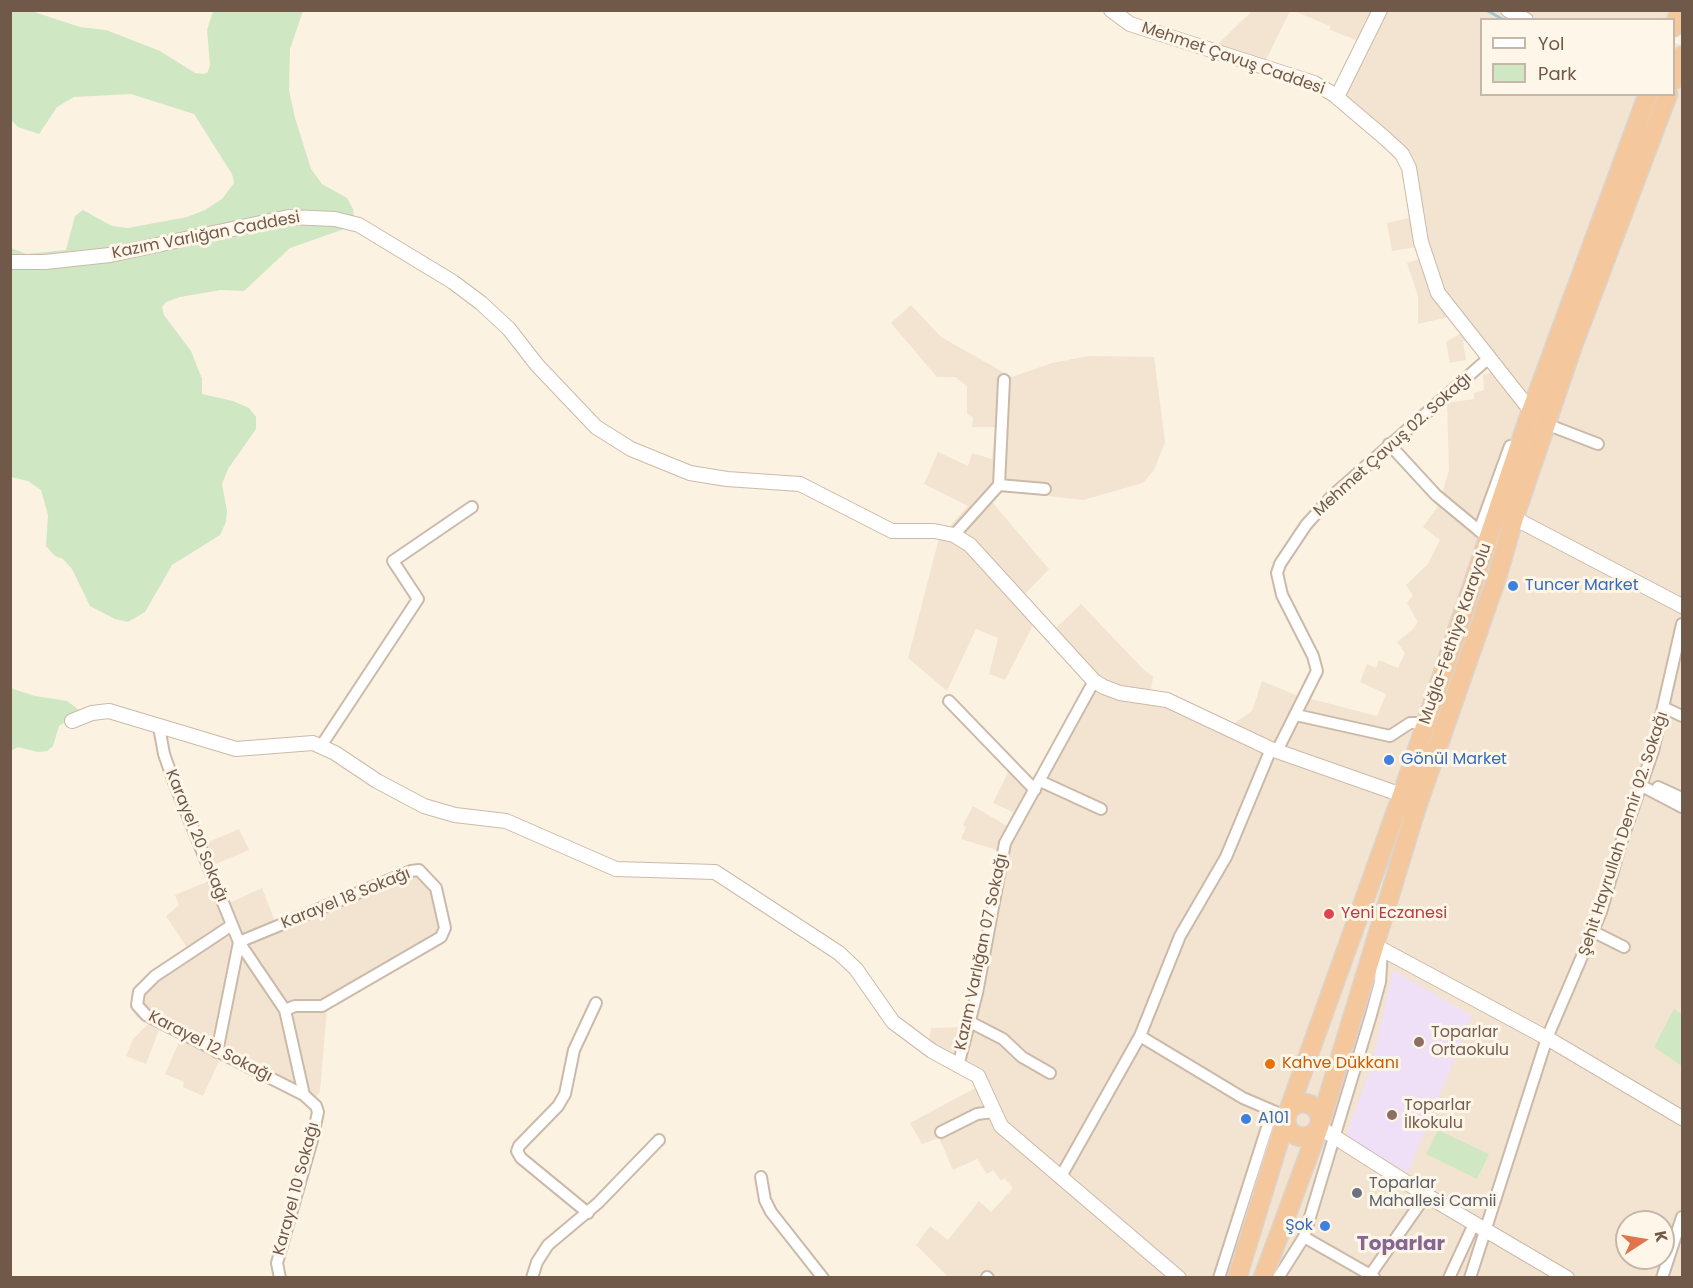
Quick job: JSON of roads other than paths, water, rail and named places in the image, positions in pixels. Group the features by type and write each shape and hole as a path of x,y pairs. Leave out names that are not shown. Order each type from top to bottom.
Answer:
{"highway":[{"path":"1675,24 1680,10"},
{"path":"1675,77 1683,56"},
{"name":"Muğla-Fethiye Karayolu","path":"1236,1278 1279,1114 1402,795 1484,535 1528,408 1647,96"},
{"name":"Muğla-Fethiye Karayolu","path":"1263,1278 1327,1132 1378,947 1514,518 1546,424 1667,96"},
{"path":"1279,1114 1289,1131 1299,1137 1327,1132"}],"street":[{"name":"Mehmet Çavuş Caddesi","path":"1111,10 1130,24 1307,81 1337,97 1406,161 1413,182 1420,242 1438,292 1528,408"},
{"path":"1337,97 1380,10"},
{"path":"1508,10 1522,18"},
{"name":"Kazım Varlığan Caddesi","path":"10,262 45,262 110,255 289,217 348,221 359,225 453,282 481,303 509,329 537,365 596,428 631,450 690,473 728,479 800,484 891,531 934,531 954,535"},
{"name":"Mehmet Çavuş 02. Sokağı","path":"1296,715 1315,678 1317,665 1288,610 1277,573 1306,525 1389,444 1490,357"},
{"path":"1004,380 999,484 954,535 970,545 1094,681 1113,691 1155,696 1175,703 1274,750 1402,795"},
{"path":"1546,424 1598,444"},
{"path":"1389,444 1436,495 1484,535"},
{"path":"999,484 1045,489"},
{"path":"321,746 418,598 393,561 472,507"},
{"path":"1514,518 1683,606"},
{"name":"Şehit Hayrullah Demir 02. Sokağı","path":"1479,1227 1547,1038 1594,932 1621,843 1643,784 1665,708 1683,624"},
{"name":"Kazım Varlığan 07 Sokağı","path":"958,1066 970,1022 1005,843 1094,681"},
{"path":"950,701 1037,785 1101,809"},
{"path":"1665,708 1683,716"},
{"path":"72,721 92,713 109,711 236,749 304,742 321,746 424,806 455,815 506,821 616,869 715,872 839,953 856,969 893,1022 932,1051 978,1076 986,1088 993,1112 1001,1126 1179,1278"},
{"path":"1060,1178 1140,1036 1180,936 1226,857 1274,750 1296,715 1390,736 1410,723 1426,723"},
{"name":"Karayel 20 Sokağı","path":"159,727 164,754 172,777 239,942"},
{"path":"1643,784 1683,798"},
{"path":"1643,784 1683,807"},
{"name":"Karayel 18 Sokağı","path":"239,942 416,869 423,872 436,888 444,928 441,937 322,1006 295,1006 285,1010"},
{"name":"Karayel 12 Sokağı","path":"232,925 155,975 139,992 137,1000 139,1009 146,1015 304,1095"},
{"path":"1594,932 1624,947"},
{"path":"217,1052 239,942"},
{"name":"Karayel 10 Sokağı","path":"239,942 285,1010 304,1095 312,1100 318,1112 277,1263 280,1278"},
{"path":"1378,947 1547,1038 1683,1118"},
{"path":"588,1213 521,1158 517,1151 566,1094 574,1050 596,1003"},
{"path":"970,1022 1003,1039 1022,1058 1050,1073"},
{"path":"1140,1036 1279,1114 1220,1278"},
{"path":"941,1132 977,1114 993,1112"},
{"path":"1278,1278 1304,1237 1327,1132 1426,1195 1567,1278"},
{"path":"532,1278 537,1262 548,1245 588,1213 659,1140"},
{"path":"761,1177 765,1200 771,1212 823,1278"},
{"path":"1304,1237 1371,1277 1426,1195"},
{"path":"1662,1278 1683,1217"},
{"path":"1449,1278 1479,1227"},
{"path":"1470,1278 1479,1227"}],"waterway":[{"path":"1486,10 1500,18"}],"place":[{"name":"Tuncer Market","path":"1513,586"},
{"name":"Gönül Market","path":"1389,760"},
{"name":"Yeni Eczanesi","path":"1329,914"},
{"name":"Toparlar Ortaokulu","path":"1419,1042"},
{"name":"Kahve Dükkanı","path":"1270,1064"},
{"name":"Toparlar İlkokulu","path":"1392,1115"},
{"name":"A101","path":"1246,1119"},
{"name":"Toparlar Mahallesi Camii","path":"1357,1193"},
{"name":"Şok","path":"1325,1226"}],"district":[{"name":"Toparlar","path":"1401,1245"}]}
